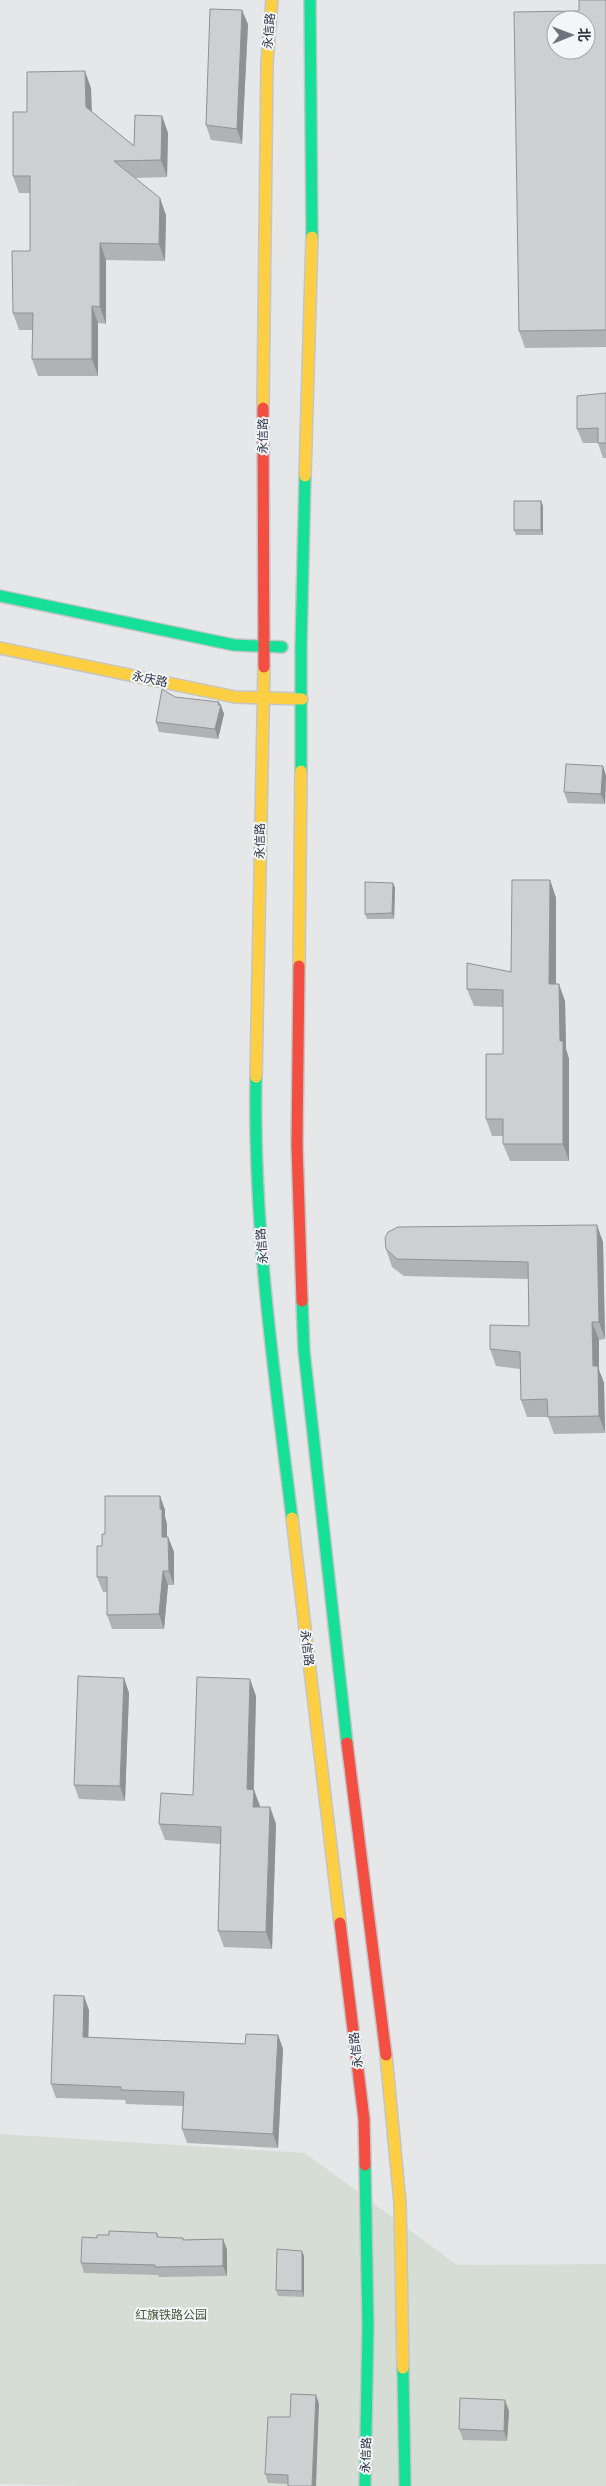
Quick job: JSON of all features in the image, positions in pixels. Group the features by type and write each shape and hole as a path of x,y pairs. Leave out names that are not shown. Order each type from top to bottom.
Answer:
{"street":[{"name":"永信路","path":"272,0 266,63 262,475 264,646 255,1136 270,1338 364,2119 368,2326 365,2486"},
{"path":"310,0 313,185 301,647 298,1144 304,1351 354,1808 386,2050 400,2203 405,2486"},
{"path":"0,596 234,645 301,647"},
{"name":"永庆路","path":"0,648 235,697 302,699"}],"green space":[{"name":"红旗铁路公园","path":"0,2134 305,2153 457,2265 606,2264 606,2486 79,2486 0,2484"}],"building":[{"path":"579,0 606,0 606,330 519,331 514,12 546,12 546,60 596,60 596,10 579,10"},
{"path":"210,9 242,10 237,129 206,125"},
{"path":"85,71 86,107 134,146 135,115 162,116 161,160 114,161 160,198 159,244 100,243 100,307 92,306 92,359 32,359 33,313 13,313 12,251 30,251 30,176 13,176 13,112 27,112 27,72"},
{"path":"606,393 606,443 598,443 598,428 577,429 577,396"},
{"path":"514,501 541,501 541,530 514,530"},
{"path":"162,689 175,697 219,702 218,705 221,705 215,729 156,722"},
{"path":"566,764 603,766 601,794 564,792"},
{"path":"512,880 550,880 549,984 559,984 560,1041 563,1041 563,1144 503,1144 503,1119 486,1119 486,1054 503,1054 503,990 467,989 467,963 511,972"},
{"path":"365,882 393,883 392,913 365,914"},
{"path":"597,1225 599,1322 592,1322 593,1366 598,1366 599,1416 548,1417 547,1399 521,1400 520,1352 490,1349 490,1325 529,1326 528,1262 397,1259 386,1249 385,1238 388,1232 398,1227"},
{"path":"105,1496 160,1496 162,1537 168,1537 169,1571 163,1571 159,1614 107,1615 107,1577 97,1577 97,1546 102,1546 102,1534 105,1534"},
{"path":"78,1676 124,1678 120,1786 74,1785"},
{"path":"197,1677 250,1679 247,1789 254,1790 253,1807 270,1807 266,1932 218,1931 221,1827 159,1824 161,1793 193,1795"},
{"path":"54,1995 84,1996 83,2037 245,2044 246,2034 278,2035 273,2134 182,2129 184,2092 121,2090 121,2087 51,2084"},
{"path":"109,2231 157,2233 157,2237 183,2238 183,2240 223,2239 223,2266 155,2267 155,2265 81,2263 82,2237 97,2238 97,2235 109,2235"},
{"path":"277,2249 302,2251 302,2291 276,2290"},
{"path":"291,2394 316,2395 312,2486 288,2486 288,2475 265,2474 268,2417 290,2417"},
{"path":"460,2398 505,2400 504,2431 459,2429"}],"traffic: fast":[{"path":"310,0 312,237"},
{"path":"301,771 301,647 305,476"},
{"path":"0,596 234,645 282,647"},
{"path":"256,1077 256,1132 261,1243 292,1518"},
{"path":"302,1301 304,1351 347,1743"},
{"path":"365,2165 368,2326 365,2486"},
{"path":"403,2368 405,2486"}],"traffic: slow":[{"path":"263,408 267,63 272,0"},
{"path":"305,476 312,237"},
{"path":"0,648 235,697 302,699"},
{"path":"256,1077 264,667"},
{"path":"299,966 301,771"},
{"path":"292,1518 340,1923"},
{"path":"386,2055 400,2203 403,2368"}],"traffic: jam":[{"path":"263,408 264,667"},
{"path":"299,966 297,1145 302,1301"},
{"path":"347,1743 386,2055"},
{"path":"340,1923 364,2119 365,2165"}]}
